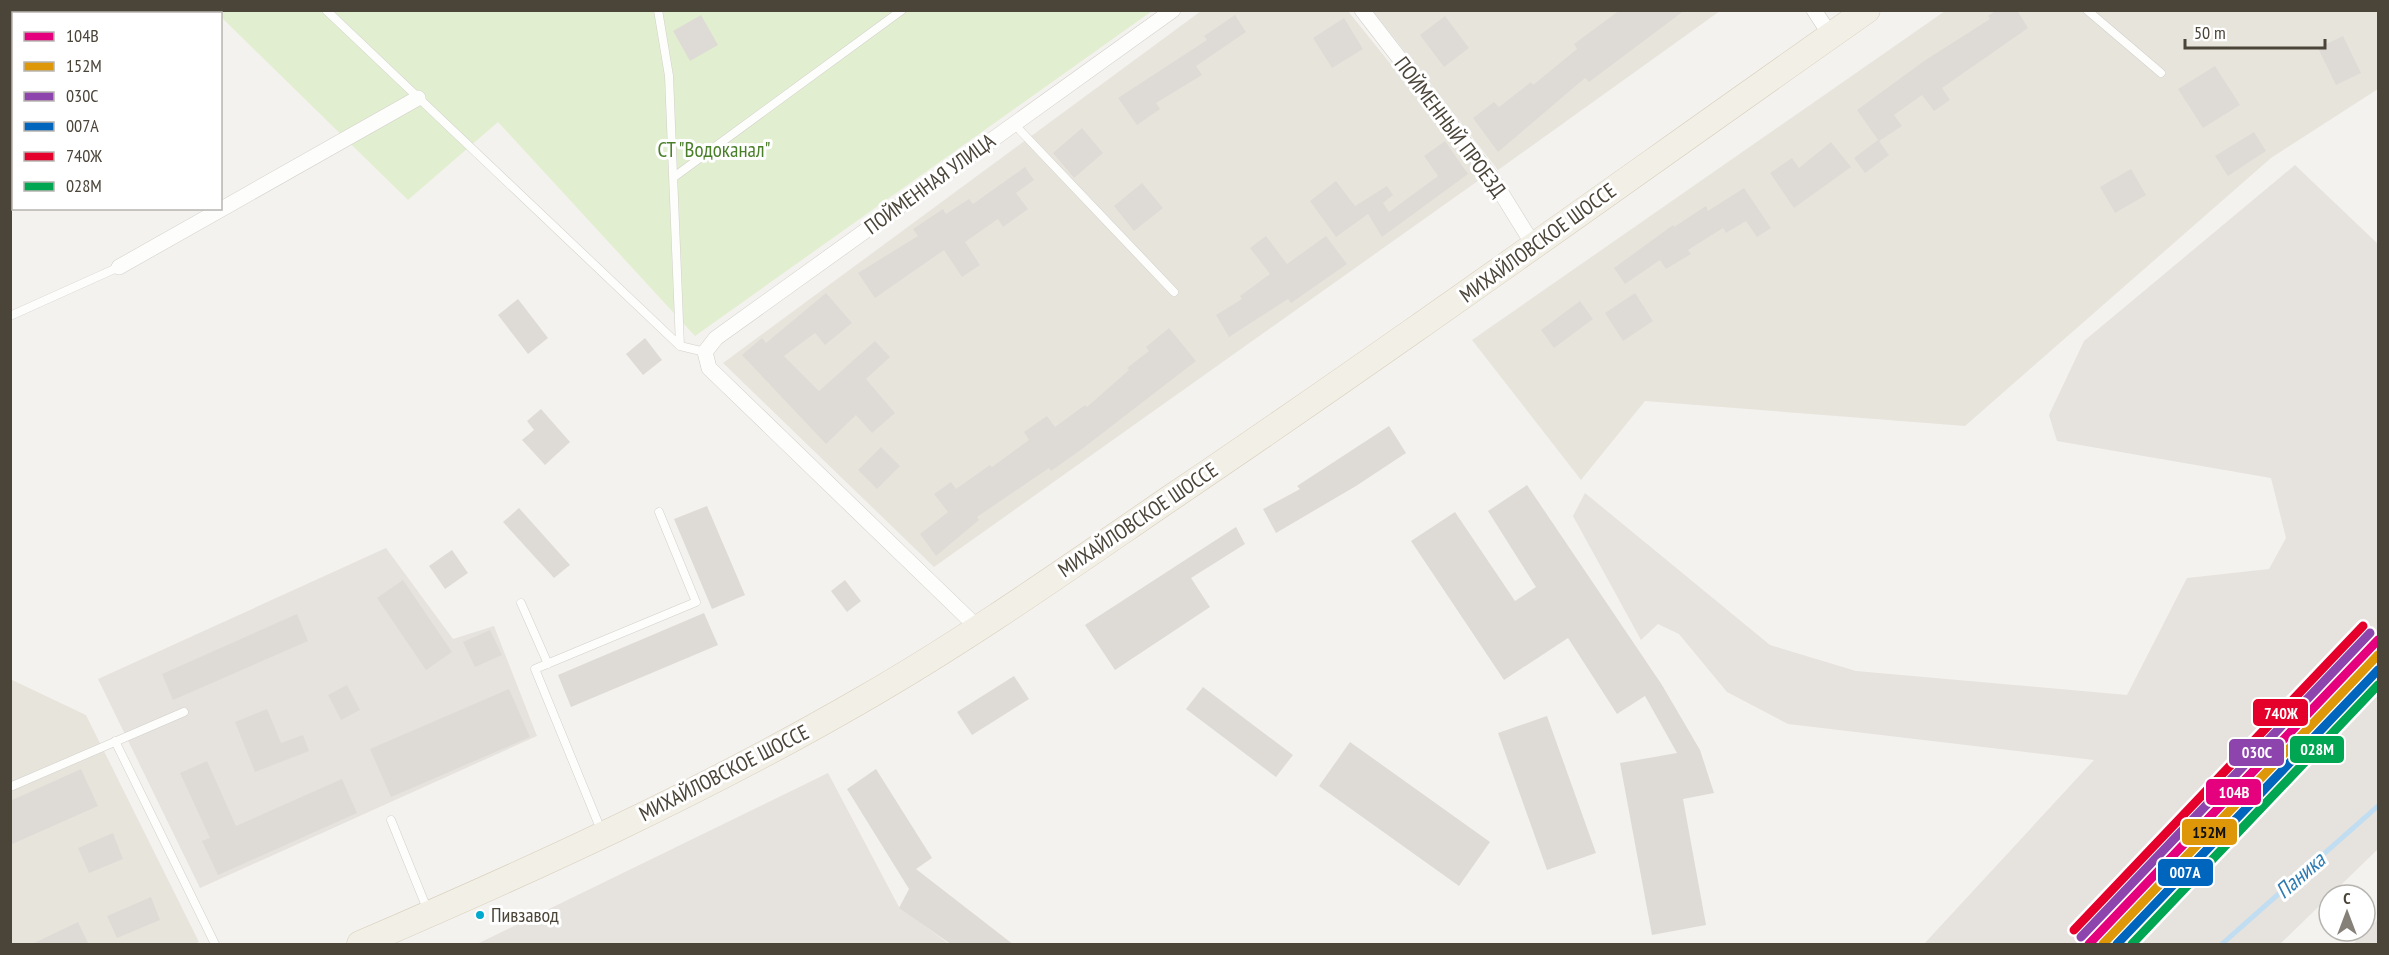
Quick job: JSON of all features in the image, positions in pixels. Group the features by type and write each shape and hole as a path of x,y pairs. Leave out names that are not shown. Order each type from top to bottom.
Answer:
{"main road":[{"name":"МИХАЙЛОВСКОЕ ШОССЕ","path":"360,945 603,836 766,754 870,695 978,628 1403,340 1867,10"}],"street":[{"name":"ПОЙМЕННАЯ УЛИЦА","path":"705,352 716,338 1173,10"},
{"name":"ПОЙМЕННЫЙ ПРОЕЗД","path":"1362,10 1492,178 1534,246"},
{"path":"1814,10 1831,36"},
{"path":"222,209 418,98"},
{"path":"119,267 220,210"},
{"path":"705,352 709,368 978,628"}],"lane":[{"path":"326,10 680,346 705,352"},
{"path":"658,10 669,76 680,346"},
{"path":"674,177 902,10"},
{"path":"2086,10 2161,73"},
{"path":"1014,124 1174,292"},
{"path":"10,316 119,267"},
{"path":"603,836 535,669 696,602 659,512"},
{"path":"521,603 548,664"},
{"path":"10,787 184,712"},
{"path":"115,741 215,945"},
{"path":"391,820 429,915"}],"shaded area":[{"path":"1201,11 1348,11 1482,178 934,567 723,363"},
{"path":"1373,11 1720,11 1498,170"},
{"path":"1945,11 2378,11 2378,89 2271,158 1965,426 1645,401 1581,480 1472,340"},
{"path":"2295,165 2378,244 2378,849 2343,883 2317,883 2317,908 2280,944 1924,944 2094,760 1788,724 1727,692 1679,634 1658,624 1641,640 1573,516 1585,493 1770,645 1856,671 2127,695 2187,578 2269,569 2286,538 2271,478 2057,441 2049,415 2084,341"},
{"path":"386,548 453,639 494,626 537,736 200,888 98,679"},
{"path":"10,679 86,715 199,942 194,944 11,944"},
{"path":"828,773 899,907 949,944 477,944"},
{"path":"2377,920 2378,944 2353,944 2377,943"}],"green space":[{"name":"СТ \"Водоканал\"","path":"1152,11 695,336 498,122 408,200 222,18 222,12 216,12"}],"building":[{"path":"1620,10 1685,10 1589,82 1585,78 1498,152 1473,118 1494,102 1499,107 1531,82 1533,85 1577,49 1574,44"},
{"path":"1997,10 2017,10 2028,28 1942,88 1950,100 1934,111 1922,95 1894,115 1902,126 1879,141 1889,155 1865,173 1854,158 1878,140 1857,110 1924,61 1990,19 1988,16"},
{"path":"701,15 718,45 690,61 673,31"},
{"path":"1235,15 1246,32 1196,66 1202,75 1156,103 1160,109 1137,125 1118,98 1207,40 1204,36"},
{"path":"1445,16 1469,48 1444,67 1420,35"},
{"path":"1344,18 1363,49 1332,68 1313,38"},
{"path":"2343,36 2361,73 2336,85 2318,48"},
{"path":"2215,66 2240,105 2203,128 2178,89"},
{"path":"1082,128 1103,153 1074,178 1053,153"},
{"path":"2254,132 2266,151 2228,176 2215,156"},
{"path":"1445,141 1468,174 1382,237 1368,214 1336,237 1310,201 1336,181 1355,206 1387,186 1393,195 1383,203 1389,212 1438,176 1424,156"},
{"path":"1831,142 1851,167 1794,208 1770,173 1792,158 1799,168"},
{"path":"1025,167 1034,180 1016,193 1028,209 1003,227 998,219 965,242 980,265 962,277 944,250 875,298 858,273 918,236 913,229 943,209 946,214 969,199 973,204"},
{"path":"2131,169 2146,195 2115,213 2100,187"},
{"path":"1142,183 1163,208 1134,231 1114,206"},
{"path":"1744,188 1771,228 1757,237 1746,221 1726,233 1723,228 1688,250 1691,254 1666,269 1660,260 1625,284 1614,268 1673,225 1674,227 1706,206 1708,211"},
{"path":"1266,236 1287,264 1326,236 1347,264 1291,303 1288,299 1229,337 1216,315 1242,299 1240,296 1270,274 1250,248"},
{"path":"826,293 852,323 825,345 815,333 784,356 819,391 875,341 890,357 866,379 895,413 872,433 856,415 826,444 742,355 762,338 766,343"},
{"path":"1635,293 1653,321 1623,341 1605,313"},
{"path":"518,299 548,338 528,354 498,315"},
{"path":"1580,301 1593,319 1554,348 1541,330"},
{"path":"1169,328 1196,361 1082,449 1051,471 1049,468 977,517 979,520 936,556 920,534 948,512 934,494 951,482 956,489 990,465 992,467 1029,440 1024,432 1047,416 1055,427 1085,405 1087,407 1129,370 1127,368 1149,351 1146,347"},
{"path":"645,338 662,360 643,375 626,354"},
{"path":"541,409 570,442 545,465 522,440 534,430 527,421"},
{"path":"1389,426 1406,453 1356,486 1276,533 1263,509 1300,489 1297,486"},
{"path":"881,447 900,466 877,489 858,470"},
{"path":"1527,485 1662,685 1700,750 1714,793 1683,799 1706,925 1652,935 1620,763 1677,753 1645,696 1617,714 1568,638 1504,680 1411,541 1455,512 1515,601 1536,587 1488,511"},
{"path":"707,506 745,595 712,609 674,519"},
{"path":"519,508 570,565 554,578 503,522"},
{"path":"1236,527 1245,544 1191,578 1210,607 1115,670 1085,625"},
{"path":"452,550 468,573 445,589 429,566"},
{"path":"403,580 452,652 426,670 377,598"},
{"path":"845,580 861,601 847,612 831,591"},
{"path":"704,613 718,645 571,707 558,675"},
{"path":"297,614 308,641 173,700 162,674"},
{"path":"490,630 502,655 475,667 463,642"},
{"path":"1014,676 1029,699 972,735 957,712"},
{"path":"347,685 360,710 341,720 328,695"},
{"path":"1203,687 1293,755 1276,777 1186,709"},
{"path":"509,689 530,737 391,797 370,749"},
{"path":"267,709 281,743 303,735 309,751 255,772 235,722"},
{"path":"1547,716 1596,853 1547,870 1498,733"},
{"path":"1350,742 1490,842 1459,886 1319,786"},
{"path":"207,761 236,826 342,779 357,813 218,875 202,841 210,838 180,773"},
{"path":"81,769 98,806 10,845 10,801"},
{"path":"876,769 932,858 916,869 1014,945 952,945 899,908 909,889 847,789"},
{"path":"113,833 123,859 89,873 78,848"},
{"path":"151,897 160,920 117,938 107,916"},
{"path":"78,922 89,945 30,945"}],"waterway":[{"name":"Паника","path":"2222,944 2378,806"}],"transit line":[{"name":"740Ж","path":"2074,930 2363,626"},
{"name":"030C","path":"2081,937 2370,633"},
{"name":"104В","path":"2089,944 2378,640"},
{"name":"152М","path":"2103,944 2378,655"},
{"name":"007А","path":"2117,944 2378,670"},
{"name":"028М","path":"2132,944 2378,685"}],"place":[{"name":"Пивзавод","path":"480,915"}]}
